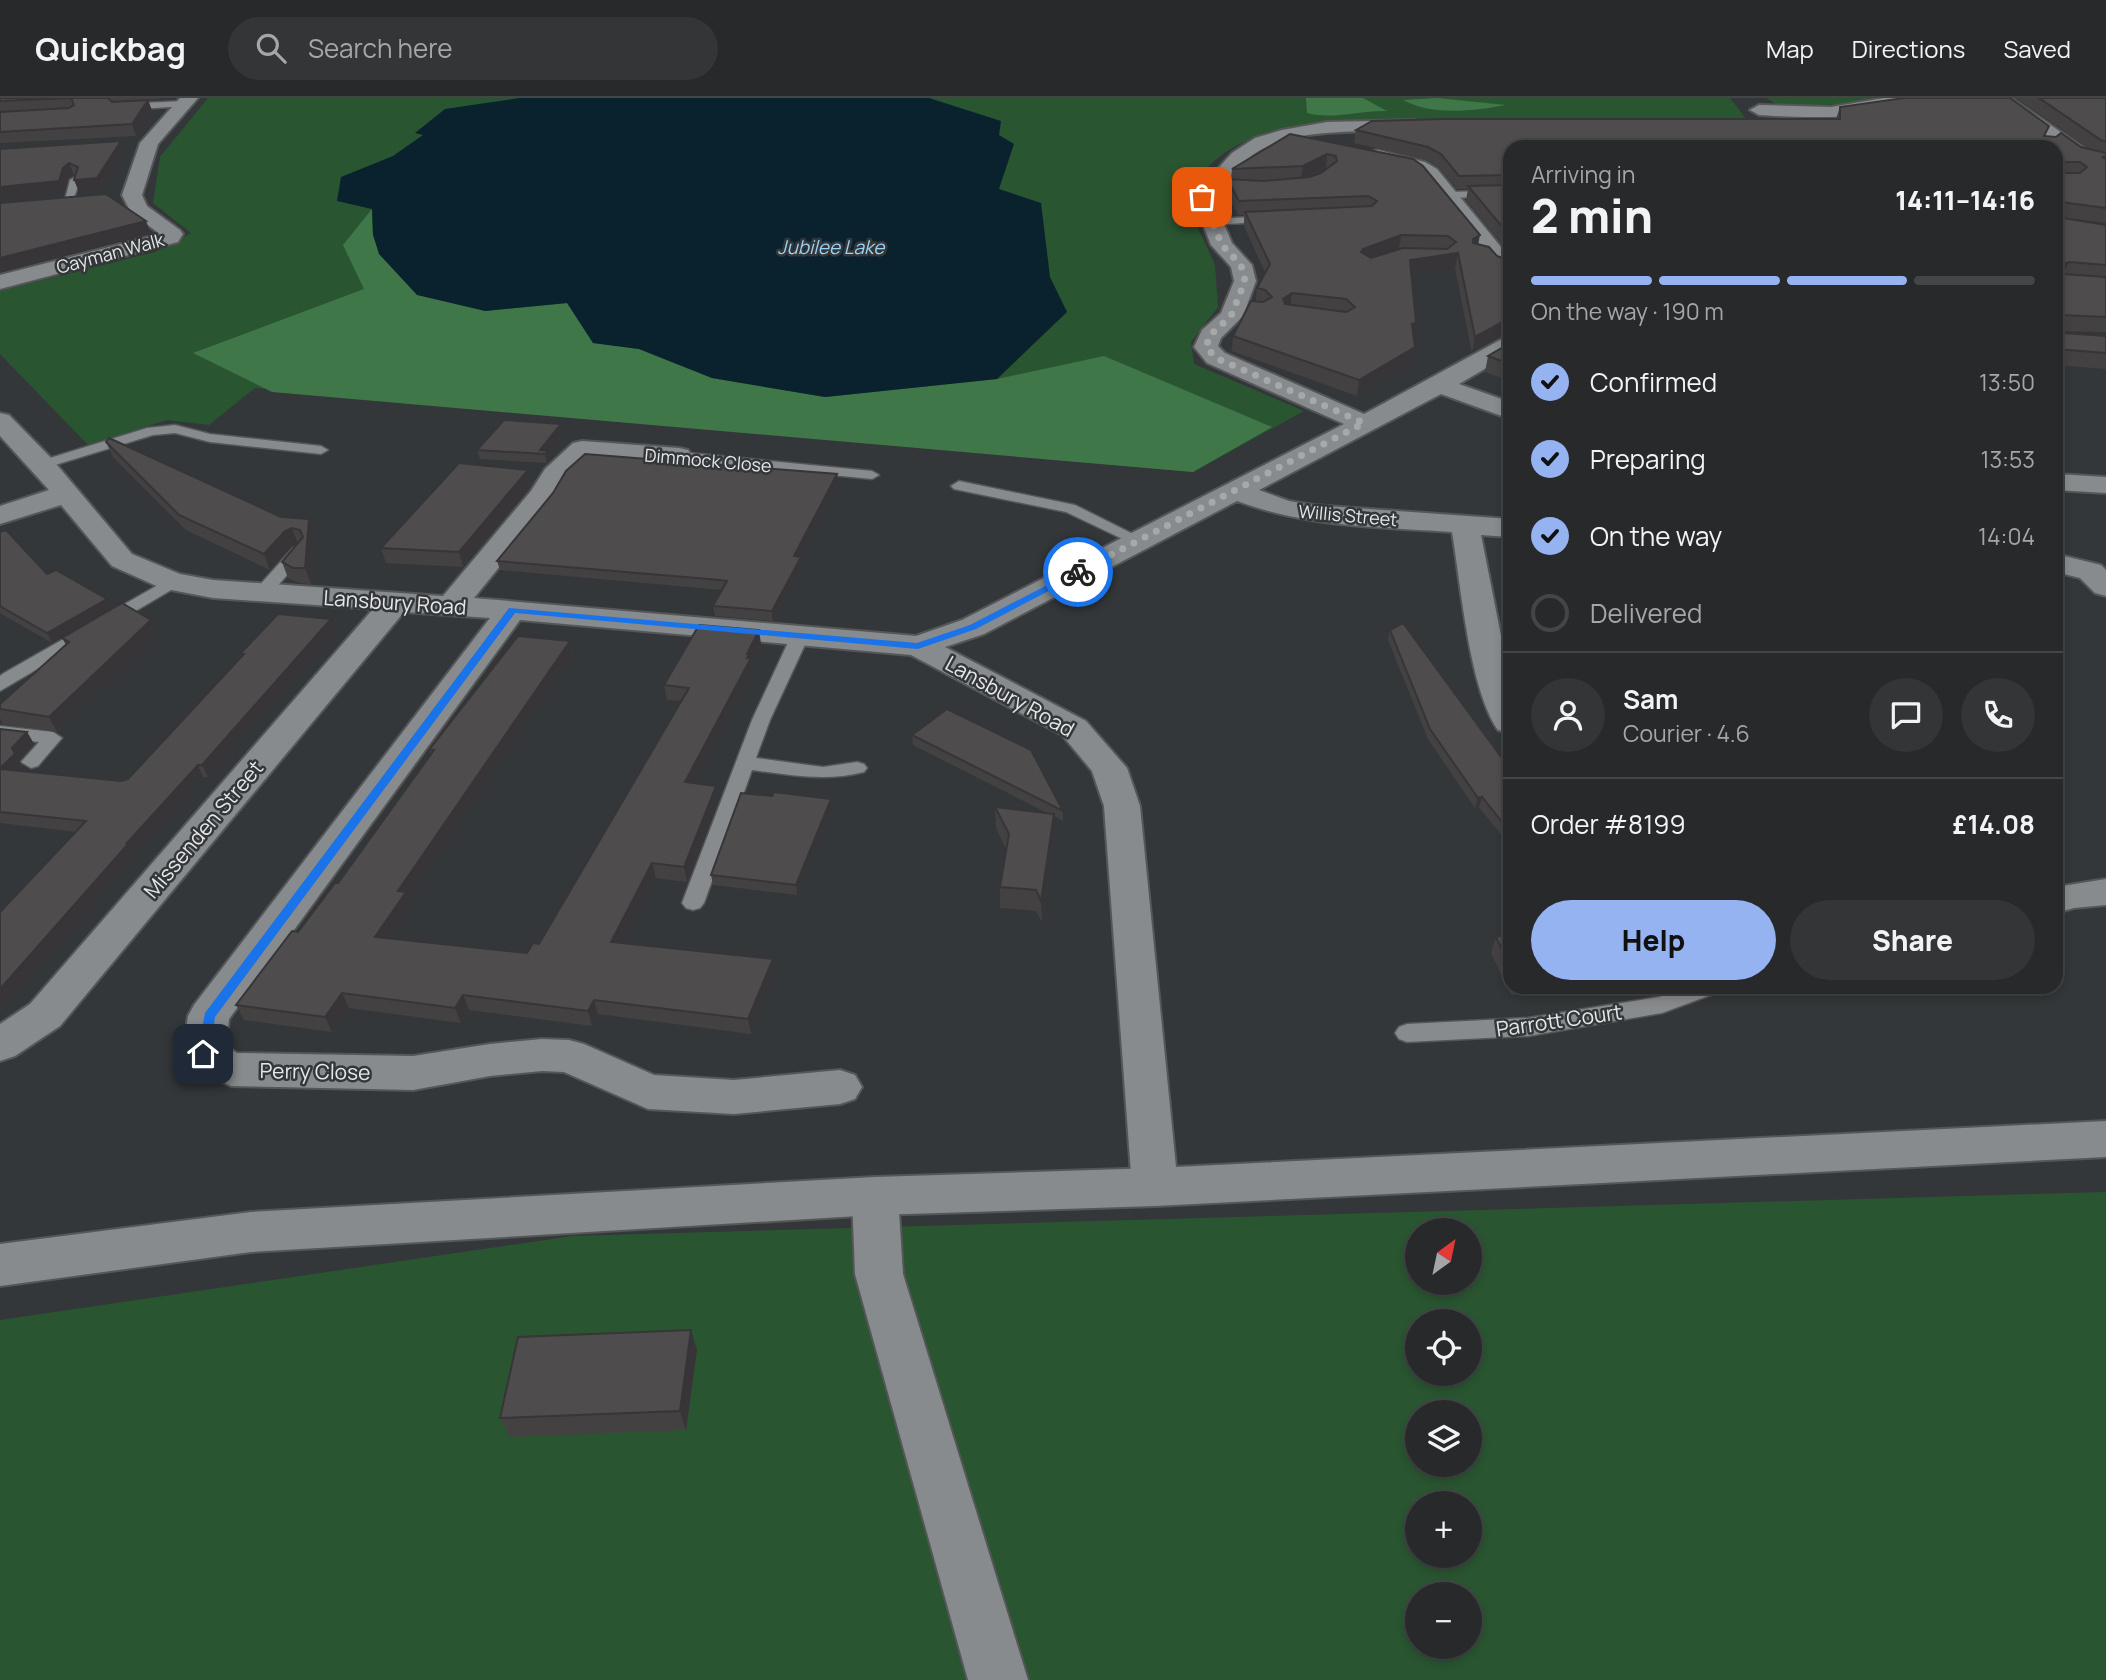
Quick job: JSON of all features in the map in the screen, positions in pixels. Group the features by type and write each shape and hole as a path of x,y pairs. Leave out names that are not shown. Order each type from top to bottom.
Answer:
{"street":[{"path":"1760,118 1872,109 1901,98"},
{"path":"1999,98 2047,140"},
{"path":"61,202 132,195 142,143 187,101"},
{"path":"1364,423 1216,358 1206,347 1210,335 1231,316 1244,309 1245,281 1241,265 1222,245 1202,197 1204,192 1221,186 1233,162 1248,149 1291,134 1323,127 1427,124"},
{"path":"1291,134 1418,166 1430,173 1450,195 1495,260"},
{"path":"2063,147 2088,155"},
{"name":"Cayman Walk","path":"0,282 171,238 173,234 138,209 132,195"},
{"path":"918,646 973,627 1234,489 1439,385 1503,348"},
{"path":"1439,385 1503,408"},
{"name":"Lansbury Road","path":"5,433 43,465 122,560 172,582 263,592 512,610 918,646 1074,728 1108,768 1122,806 1155,1187"},
{"name":"Dimmock Close","path":"451,606 543,495 542,474 582,449 679,456"},
{"path":"2063,482 2106,485"},
{"name":"Willis Street","path":"1234,489 1283,508 1313,514 1503,528"},
{"path":"0,515 66,494"},
{"path":"1465,525 1493,679 1503,705"},
{"path":"2063,565 2101,575"},
{"name":"Missenden Street","path":"0,1045 45,1015 396,602"},
{"name":"Perry Close","path":"512,610 209,1016 203,1054 231,1069 413,1073 490,1060 542,1055 569,1056 648,1092 689,1097 734,1097 841,1087"},
{"path":"2063,899 2106,892"},
{"path":"0,1265 251,1232 875,1196 1155,1187 2106,1139"},
{"path":"875,1196 879,1274 998,1680"}],"lane":[{"path":"116,107 187,101"},
{"path":"61,202 75,180"},
{"path":"1450,195 1503,193"},
{"path":"1212,222 1289,218"},
{"path":"43,465 152,431 175,429 210,438 321,450"},
{"name":"Dimmock Close","path":"679,456 872,475"},
{"path":"959,486 1070,508 1137,540"},
{"path":"263,592 299,551"},
{"path":"4,679 172,582"},
{"path":"693,903 761,720 800,636"},
{"path":"0,732 53,738 31,762"},
{"path":"745,764 824,773 857,768"},
{"name":"Parrott Court","path":"1407,1033 1528,1027 1662,1005 1690,994"}],"green space":[{"path":"208,98 1730,98 1747,120 1358,120 1282,130 1245,142 1228,151 1209,166 1183,195 1215,265 1218,307 1191,342 1194,364 1304,411 1193,472 255,388 209,425 167,420 88,445 0,354 0,291 155,252 191,233 153,203 160,157"},
{"path":"1306,98 1363,98 1387,111 1317,115 1307,113"},
{"path":"1437,98 1506,105 1440,110 1403,100"},
{"path":"1766,98 1869,98 1853,104 1780,106"},
{"path":"372,209 373,235 485,311 568,303 593,343 639,349 712,378 825,397 997,379 1104,356 1272,427 1193,472 272,392 193,353 364,289 343,245"},
{"path":"2106,1192 2106,1680 0,1680 0,1320 572,1236"}],"water":[{"name":"Jubilee Lake","path":"520,98 929,98 1001,121 999,135 1014,144 999,189 1041,203 1050,277 1067,312 997,379 825,397 712,378 639,349 593,343 567,303 485,311 417,295 379,254 373,235 372,209 337,201 341,177 393,156 423,135 415,133 445,109"}],"building":[{"path":"0,98 71,98 0,101"},
{"path":"71,98 108,98 112,102 148,100 132,124 0,132 0,112 69,108 74,105"},
{"path":"1904,98 2010,98 2049,126 2044,136 2056,137 2061,133 2081,147 2106,153 2106,157 2102,157 2106,159 2106,208 2063,202 2063,173 2080,173 2087,167 2080,162 2063,162 2063,140 1503,140 1503,175 1459,176 1441,154 1428,147 1356,130 1372,121 1443,119 1840,119 1840,107"},
{"path":"2039,98 2106,98 2106,142 2101,140"},
{"path":"1290,134 1413,159 1423,166 1480,235 1473,239 1473,243 1489,247 1503,258 1503,322 1475,337 1458,253 1410,260 1416,323 1412,324 1415,347 1359,380 1233,336 1251,301 1263,302 1272,297 1265,290 1257,288 1270,264 1245,212 1372,206 1377,201 1368,196 1239,201 1227,179 1263,181 1309,177 1321,173 1337,161 1336,156 1327,154 1303,166 1232,169","holes":["1401,235 1448,236 1456,242 1447,249 1403,248 1371,258 1361,252","1292,293 1346,299 1355,307 1346,312 1285,304 1283,299"]},
{"path":"121,141 97,178 74,180 78,167 69,163 63,168 59,181 0,187 0,149"},
{"path":"1503,185 1503,228 1468,186"},
{"path":"106,194 146,221 0,258 0,203"},
{"path":"2063,218 2106,225 2106,265 2069,262 2063,265"},
{"path":"2063,270 2064,274 2106,277 2106,317 2063,315"},
{"path":"2063,333 2106,336 2106,353 2063,350"},
{"path":"1503,347 1503,361 1488,356"},
{"path":"504,420 561,424 540,450 548,451 545,454 477,450"},
{"path":"109,438 281,517 309,519 305,568 293,568 282,562 303,537 300,530 292,528 285,531 264,554 179,515 106,442"},
{"path":"585,454 837,474 794,556 801,557 772,611 713,606 727,581 497,561 553,493 566,471"},
{"path":"459,463 528,470 459,552 381,548"},
{"path":"6,530 47,574 56,570 107,599 47,633 0,606 0,532"},
{"path":"122,603 151,620 49,717 0,709 0,704 69,642 62,638"},
{"path":"278,614 331,619 202,765 198,765 127,843 0,989 0,912 86,821 0,812 0,769 121,781 128,779"},
{"path":"1403,623 1503,759 1503,823 1482,797 1478,798 1430,729 1390,630"},
{"path":"699,625 759,630 747,654 747,658 751,658 685,782 716,786 684,867 652,863 611,942 773,959 748,1019 594,1000 588,1011 463,995 455,1008 342,993 325,1017 236,1005 292,931 298,932 335,883 338,883 434,750 429,750 518,636 570,641 398,891 406,892 375,937 527,953 533,943 539,944 689,688 664,685"},
{"path":"947,709 1031,750 1063,811 912,735"},
{"path":"0,729 27,732 12,748 15,754 0,768"},
{"path":"774,792 831,799 796,885 711,875 741,793 772,796"},
{"path":"995,807 1054,814 1041,901 1036,890 1000,887 1009,834"},
{"path":"1503,935 1503,952 1496,937"},
{"path":"691,1330 680,1411 500,1418 518,1337"}],"way so far":[{"path":"1078,572 1364,423 1216,358 1206,347 1210,335 1231,316 1245,281 1241,265 1222,245 1202,197"}],"route":[{"path":"203,1054 209,1016 512,610 918,646 973,627 1078,572"}]}
